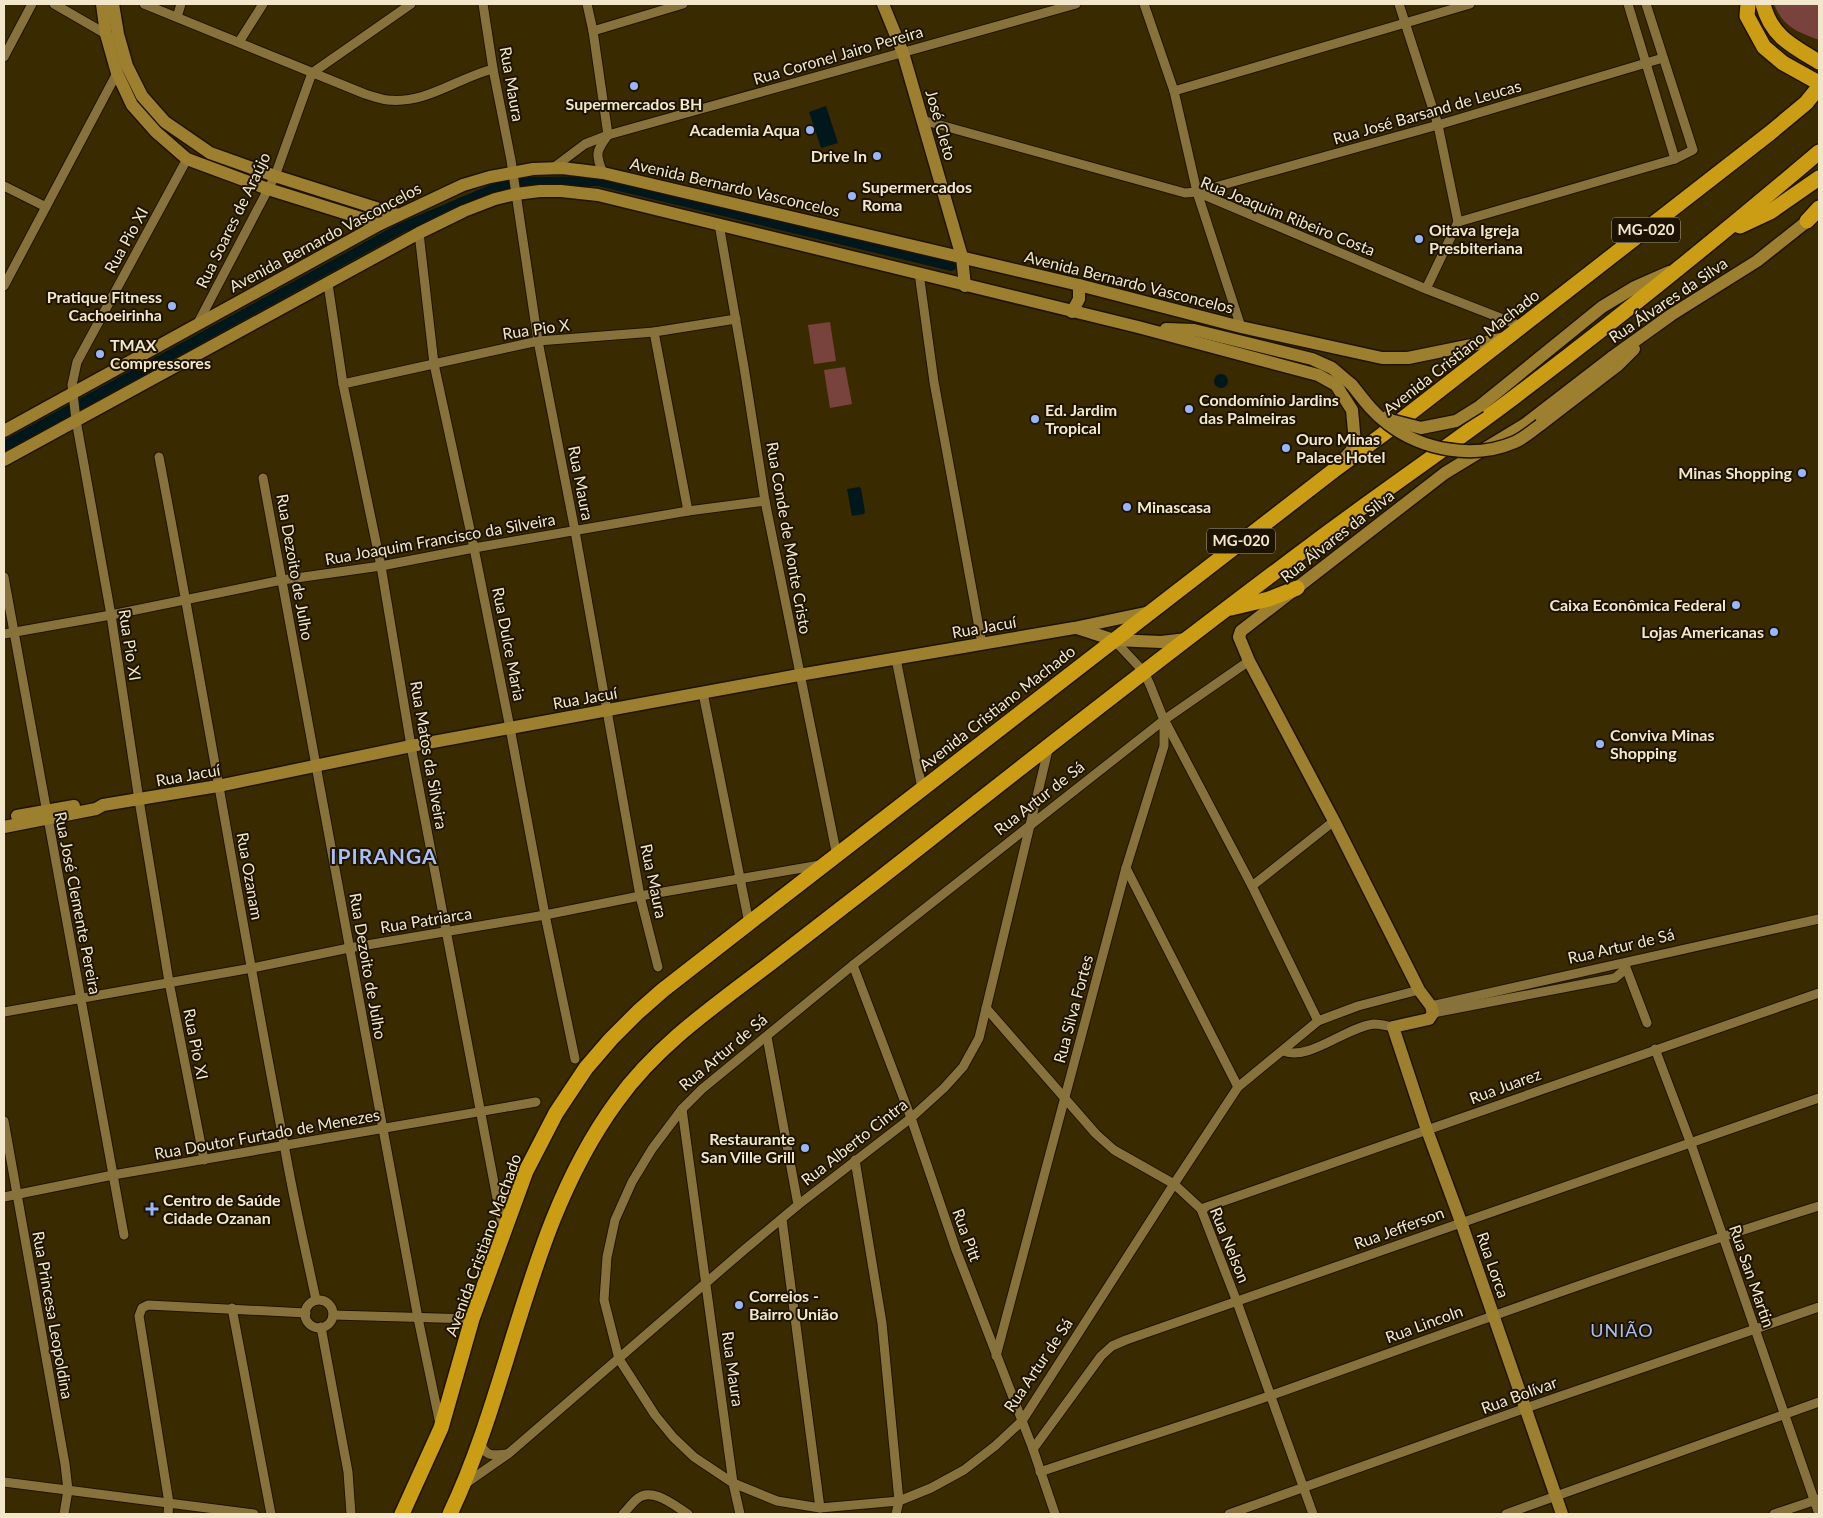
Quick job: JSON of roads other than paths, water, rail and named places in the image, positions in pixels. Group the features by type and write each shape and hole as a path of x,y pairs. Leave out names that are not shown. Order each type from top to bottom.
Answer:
{"highway":[{"path":"1748,4 1747,16 1764,47 1783,63 1819,85"},
{"path":"1763,4 1770,24 1782,40 1819,62"},
{"name":"Avenida Cristiano Machado","path":"402,1514 441,1428 472,1320 526,1171 556,1113 586,1068 610,1040 638,1012 749,923 1770,133 1806,103 1819,85"},
{"name":"MG-020","path":"1189,639 1324,535 1515,396 1721,235 1819,152"},
{"path":"1721,235 1770,212 1819,178"},
{"path":"1813,216 1819,208"},
{"path":"1225,610 1269,599 1297,588"},
{"path":"450,1514 465,1484 480,1443 541,1249 563,1195 612,1109 641,1071 693,1022 1189,639"}],"main road":[{"path":"102,4 106,34 117,73 132,105 156,132 187,159 268,189 380,224"},
{"path":"113,4 118,34 127,66 142,96 165,122 210,153"},
{"name":"José Cleto","path":"883,4 903,53 962,257 965,286"},
{"path":"187,159 196,151 210,153 398,216"},
{"name":"Avenida Bernardo Vasconcelos","path":"4,431 380,224 463,185 512,172 552,168 603,173 1079,285 1241,327 1382,358 1418,356 1506,338"},
{"path":"4,460 418,233 464,211 495,199 540,191 584,193 719,224 1138,327 1318,375 1336,385 1352,410 1355,442 1351,451 1333,471"},
{"name":"Rua Álvares da Silva","path":"1432,1009 1420,990 1334,821 1248,661 1238,637 1241,631 1445,473 1524,425 1611,358 1671,315 1748,266 1813,216"},
{"path":"1138,327 1194,330 1312,359 1332,368 1390,420 1422,428 1456,421 1480,406 1602,306 1635,287 1680,267"},
{"path":"1072,312 1079,299 1079,285"},
{"path":"1352,385 1370,408 1387,424 1407,437 1428,445 1451,450 1475,451 1494,448 1515,442 1540,426 1618,365 1671,315"},
{"name":"Rua Jacuí","path":"4,827 95,802 103,805 218,786 411,746 799,675 1074,628 1150,612"},
{"name":"Rua Jacuí","path":"1074,628 1114,640 1161,642 1189,639"},
{"name":"Rua Jacuí","path":"4,819 46,815"},
{"name":"Rua Artur de Sá","path":"1393,1027 1428,1019 1432,1009"},
{"name":"Rua Lorca","path":"1393,1027 1426,1130 1461,1222 1562,1514"}],"street":[{"path":"4,57 32,4"},
{"path":"54,4 106,34"},
{"path":"144,4 365,94 388,100 414,99 436,93 475,73 493,69"},
{"path":"177,17 181,4"},
{"path":"239,42 263,4"},
{"path":"312,73 411,4"},
{"name":"Rua Maura","path":"483,4 516,194 538,341 575,531 640,896 658,967"},
{"path":"587,4 593,31 608,135 598,148 597,159 603,173"},
{"path":"593,31 682,4"},
{"name":"Rua Coronel Jairo Pereira","path":"552,168 584,144 608,135 1076,4"},
{"path":"1144,4 1174,91 1197,192 1241,327"},
{"path":"1399,4 1438,126 1458,222 1426,289"},
{"path":"1174,91 1470,4"},
{"path":"1628,4 1675,159"},
{"path":"1458,222 1675,159 1693,150 1646,4"},
{"name":"Rua José Barsand de Leucas","path":"1197,192 1438,126 1664,58"},
{"path":"4,286 117,73"},
{"name":"Rua Soares de Araújo","path":"198,323 275,176 312,73"},
{"name":"Rua Joaquim Ribeiro Costa","path":"922,120 1185,193 1197,192 1426,289 1521,326"},
{"name":"Rua Pio XI","path":"187,159 77,362 72,385 76,420 111,615 138,800 169,982 204,1160"},
{"path":"4,186 46,207"},
{"name":"Rua Conde de Monte Cristo","path":"719,224 765,501 799,675 831,860"},
{"name":"Rua Dulce Maria","path":"418,233 434,364 474,548 545,916 575,1059"},
{"path":"919,273 934,382 982,644"},
{"name":"Rua Matos da Silveira","path":"328,284 343,384 380,566 411,746 503,1232"},
{"name":"Rua Pio X","path":"343,384 538,341 654,332 736,320"},
{"path":"654,332 688,511"},
{"name":"Rua Ozanam","path":"159,457 187,600 218,786 284,1146 316,1300"},
{"name":"Rua Dezoito de Julho","path":"264,478 382,1129 441,1428"},
{"name":"Rua Joaquim Francisco da Silveira","path":"4,634 111,615 282,580 380,566 688,511 765,501"},
{"name":"Rua José Clemente Pereira","path":"4,577 124,1235"},
{"path":"1114,640 1144,672"},
{"path":"896,659 922,788"},
{"name":"Rua Artur de Sá","path":"1248,661 1164,720 853,965 722,1072 682,1109 652,1149 632,1182 615,1220 607,1258 604,1300 619,1359 655,1415 673,1437 694,1457 733,1483 777,1501 820,1508 899,1502 931,1488 964,1470 995,1446 1022,1421 1238,1087 1318,1021 1358,1006 1420,990"},
{"name":"Rua Silva Fortes","path":"996,1356 1126,868 1164,746 1164,720 1144,672"},
{"path":"703,693 749,923"},
{"path":"1164,720 1252,886 1318,1021"},
{"name":"Rua Alberto Cintra","path":"465,1484 508,1454 798,1205 911,1118 944,1088 963,1067 979,1038 1049,746"},
{"path":"1252,886 1334,821"},
{"name":"Rua Patriarca","path":"4,1012 252,968 349,948 545,916 831,860"},
{"path":"1126,868 1238,1087"},
{"name":"Rua Artur de Sá","path":"1432,1009 1819,919"},
{"path":"1624,964 1647,1023"},
{"name":"Rua Artur de Sá","path":"1432,1009 1615,978 1622,972 1624,964"},
{"name":"Rua Pitt","path":"853,965 911,1118 956,1250 1033,1449 1055,1514"},
{"name":"Rua Juarez","path":"1201,1209 1819,993"},
{"name":"Rua Nelson","path":"986,1008 1064,1100 1096,1134 1114,1150 1174,1184 1201,1209 1237,1302 1313,1514"},
{"name":"Rua Artur de Sá","path":"1283,1051 1289,1054 1310,1050 1365,1026 1376,1024 1393,1027"},
{"path":"766,1037 798,1205"},
{"name":"Rua San Martin","path":"1655,1049 1691,1144 1755,1329 1817,1499 1819,1514"},
{"name":"Rua Jefferson","path":"1033,1449 1101,1356 1112,1346 1819,1098"},
{"name":"Rua Doutor Furtado de Menezes","path":"4,1196 113,1175 536,1102"},
{"name":"Rua Maura","path":"682,1109 733,1483 740,1514"},
{"name":"Rua Princesa Leopoldina","path":"4,1121 62,1448 68,1490 64,1514"},
{"path":"855,1160 882,1323 899,1502 896,1514"},
{"name":"Rua Lincoln","path":"1040,1472 1270,1395 1722,1236 1819,1206"},
{"path":"782,1219 820,1508"},
{"path":"316,1300 328,1303 333,1315 329,1323 321,1328 312,1326 308,1322 306,1314 308,1305 316,1300"},
{"path":"168,1514 169,1503 139,1316 142,1308 148,1305 232,1308 306,1314"},
{"name":"Rua Bolívar","path":"1230,1514 1526,1408 1819,1307"},
{"path":"232,1308 270,1514"},
{"path":"333,1315 472,1320"},
{"path":"321,1328 348,1472 351,1514"},
{"path":"1506,1514 1819,1402"},
{"path":"480,1443 484,1452 490,1455 508,1454"},
{"path":"4,1482 254,1514"},
{"path":"624,1514 637,1498 644,1495 658,1496 688,1514"},
{"path":"1774,1514 1817,1499"}],"water":[{"path":"826,106 838,143 821,148 809,112"},
{"path":"1221,374 1226,376 1228,381 1226,386 1221,388 1216,386 1214,381 1216,376"},
{"path":"861,488 865,512 864,514 852,516 847,489"}],"waterway":[{"path":"4,446 401,228 500,186 530,182 598,181 951,266"}],"place":[{"name":"Supermercados BH","path":"634,86"},
{"name":"Academia Aqua","path":"810,130"},
{"name":"Drive In","path":"877,156"},
{"name":"Supermercados Roma","path":"852,196"},
{"name":"Oitava Igreja Presbiteriana","path":"1419,239"},
{"name":"Pratique Fitness Cachoeirinha","path":"172,306"},
{"name":"TMAX Compressores","path":"100,354"},
{"name":"Condomínio Jardins das Palmeiras","path":"1189,409"},
{"name":"Ed. Jardim Tropical","path":"1035,419"},
{"name":"Ouro Minas Palace Hotel","path":"1286,448"},
{"name":"Minas Shopping","path":"1802,473"},
{"name":"Minascasa","path":"1127,507"},
{"name":"Caixa Econômica Federal","path":"1736,605"},
{"name":"Lojas Americanas","path":"1774,632"},
{"name":"Conviva Minas Shopping","path":"1600,744"},
{"name":"Restaurante San Ville Grill","path":"805,1148"},
{"name":"Centro de Saúde Cidade Ozanan","path":"152,1209"},
{"name":"Correios - Bairro União","path":"739,1305"}],"district":[{"name":"IPIRANGA","path":"384,857"},
{"name":"UNIÃO","path":"1622,1331"}]}
